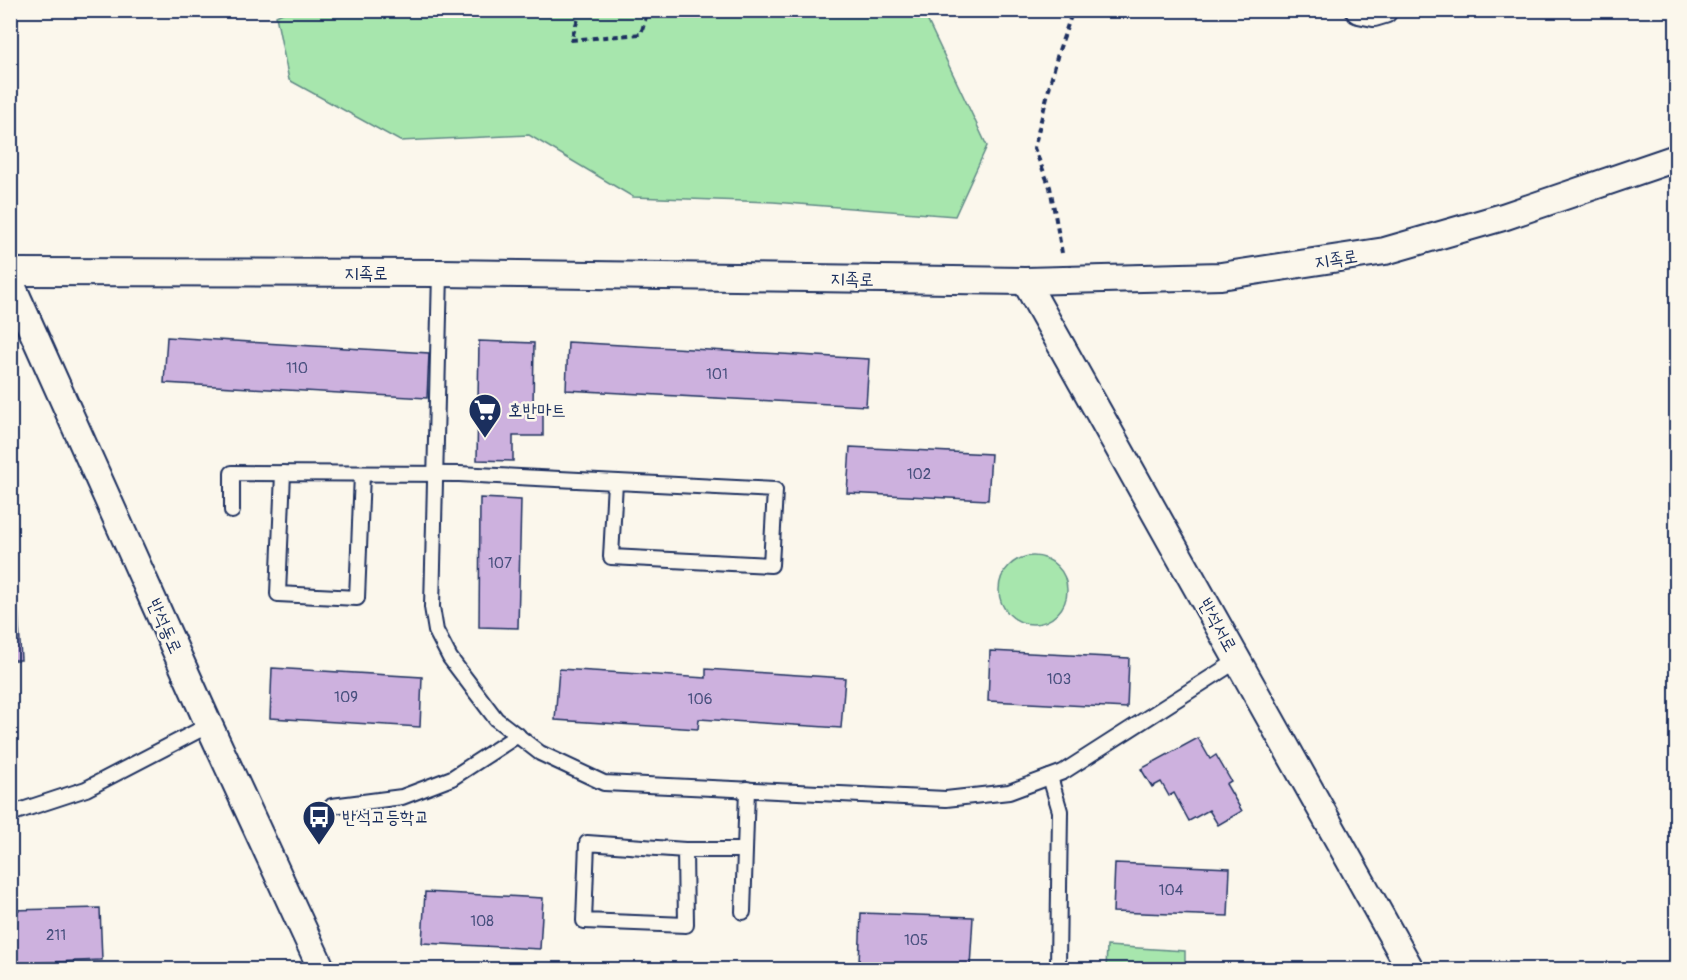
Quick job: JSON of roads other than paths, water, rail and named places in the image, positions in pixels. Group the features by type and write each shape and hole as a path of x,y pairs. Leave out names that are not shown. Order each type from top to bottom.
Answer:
{"street":[{"path":"1359,10 1374,13 1384,10"},
{"name":"지족로","path":"10,272 440,273 1025,281 1221,276 1385,251 1503,217 1677,158"},
{"name":"반석동로","path":"10,280 209,725 322,969"},
{"name":"반석서로","path":"1025,281 1411,969"}],"lane":[{"path":"440,273 432,607 436,631 450,658 496,719 540,753 604,783 946,799 1009,792 1063,772 1238,660"},
{"path":"232,511 232,473 435,474 615,482 775,490 771,565 611,557 615,482"},
{"path":"283,473 278,594 357,598 362,474"},
{"path":"10,814 86,789 209,725"},
{"path":"332,806 402,797 452,778 518,735"},
{"path":"1050,777 1060,811 1058,966"},
{"path":"743,912 747,789"},
{"path":"685,850 686,925 584,921 587,843 685,850 744,850"}],"place":[{"name":"호반마트","path":"485,439"},
{"name":"반석고등학교","path":"319,846"}]}
